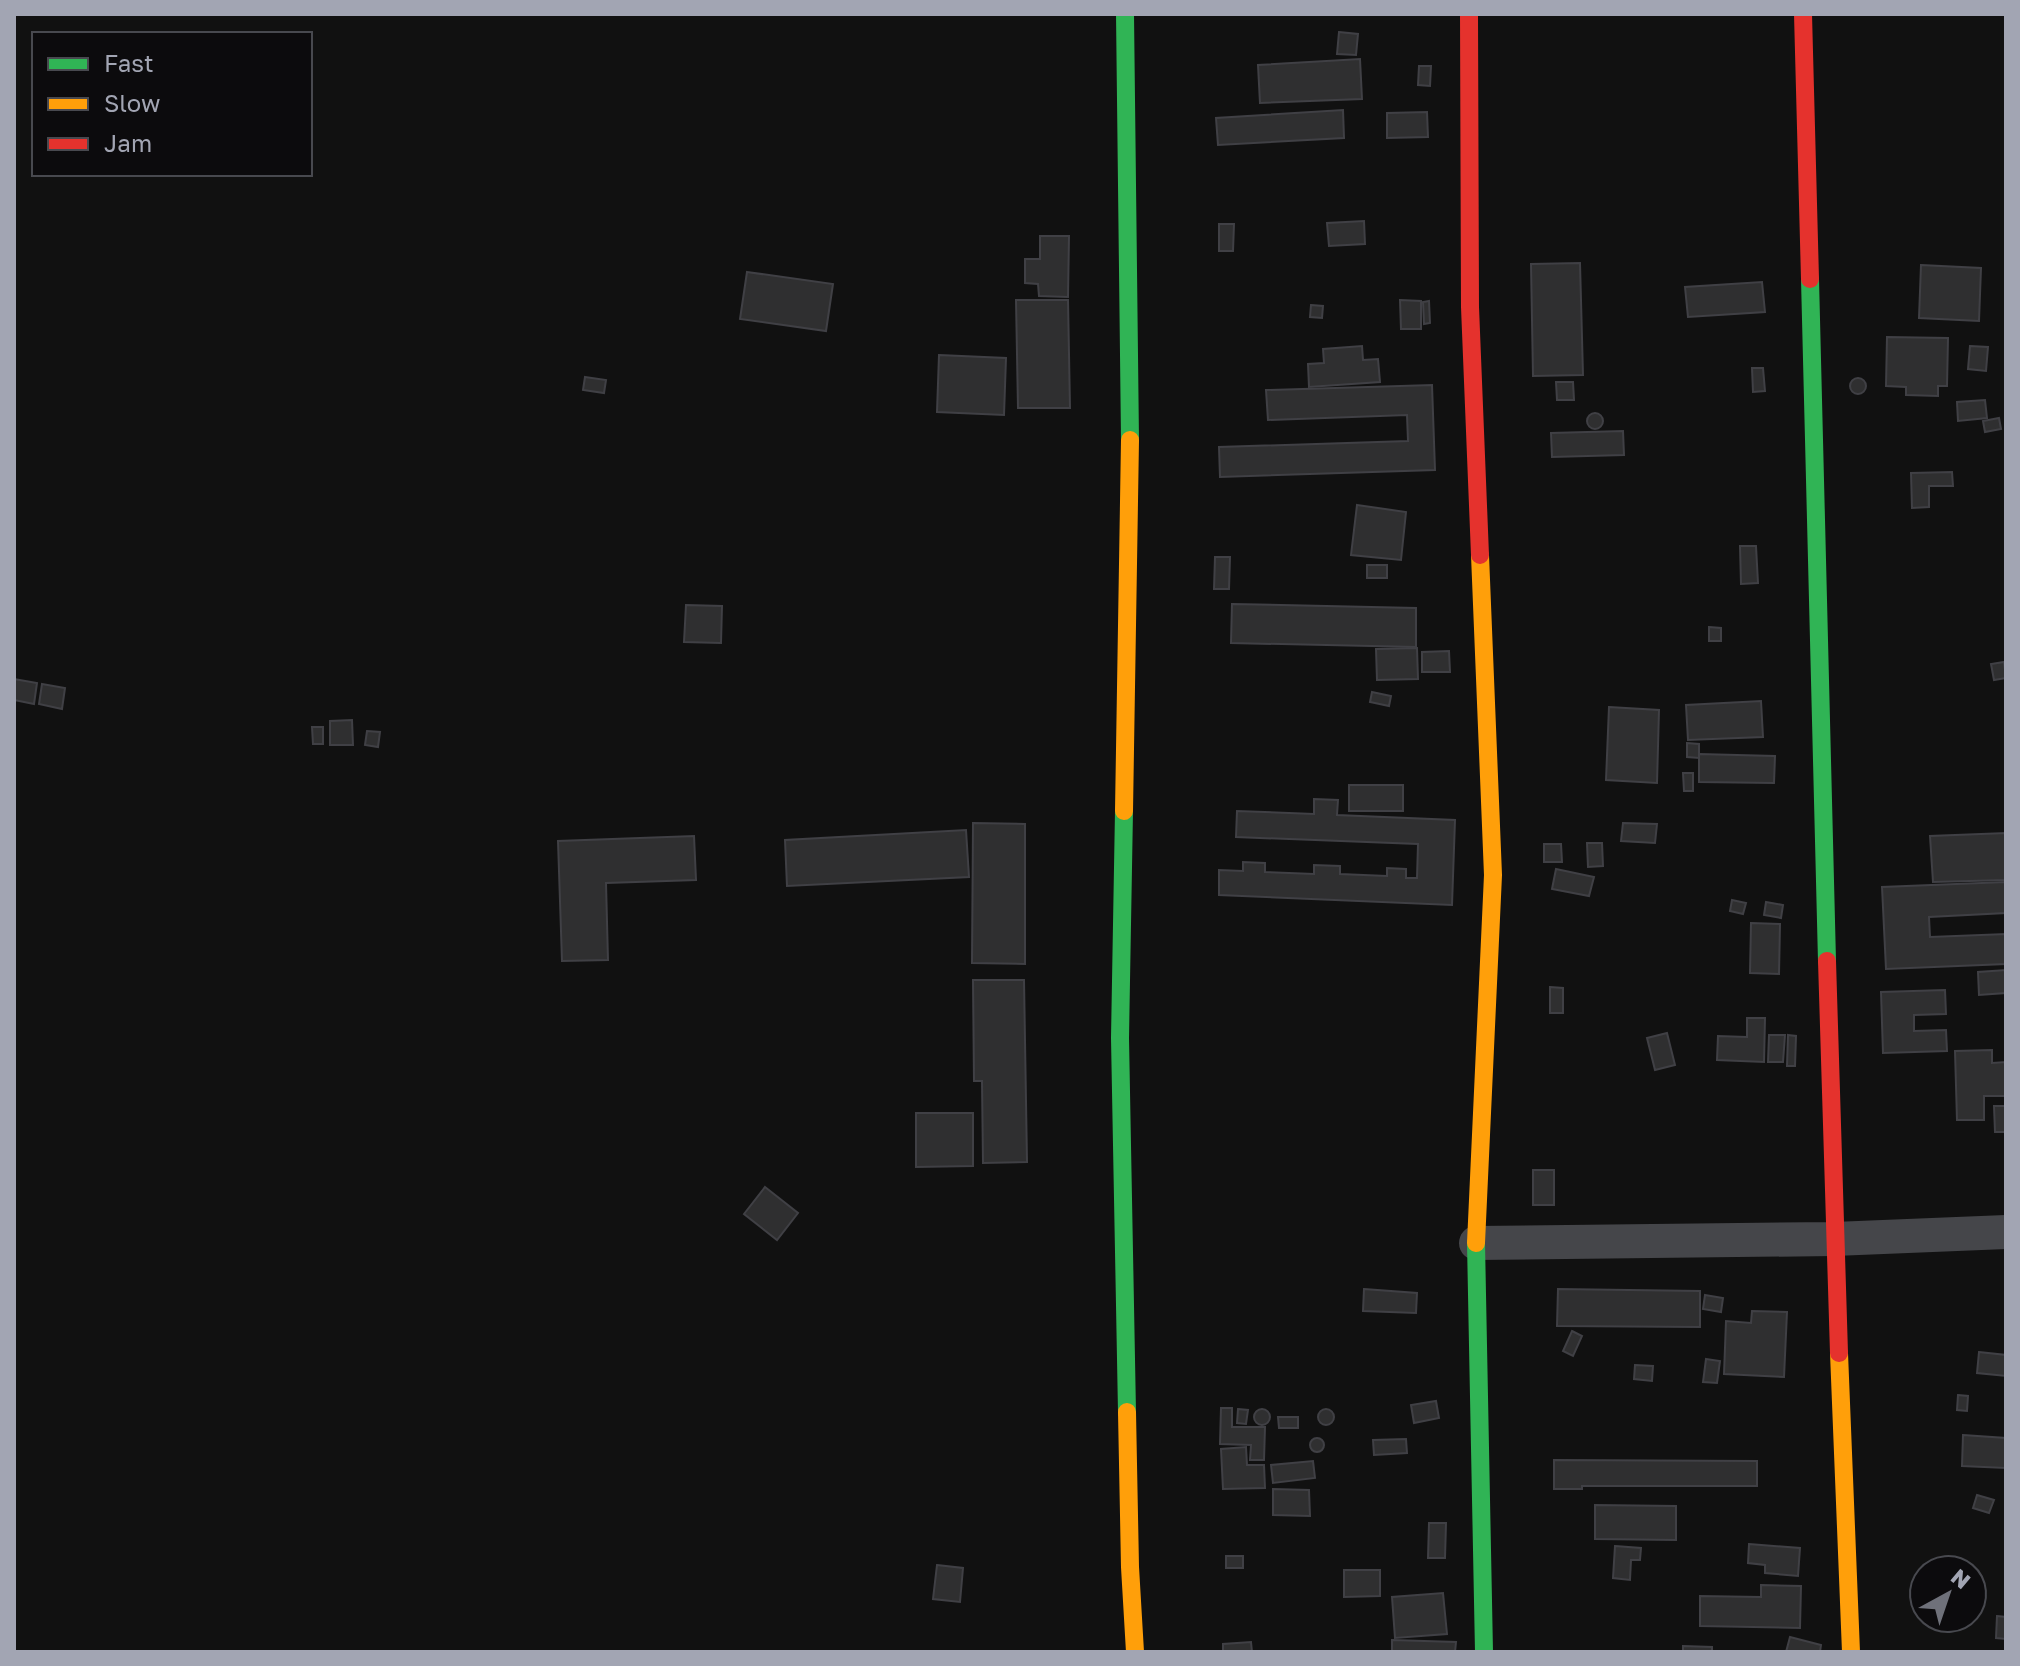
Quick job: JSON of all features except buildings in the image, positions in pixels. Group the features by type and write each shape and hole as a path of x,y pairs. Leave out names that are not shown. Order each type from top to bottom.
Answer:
{"street":[{"path":"1125,14 1130,474 1120,1038 1130,1551 1135,1652"},
{"path":"1469,14 1470,307 1493,875 1476,1243 1484,1652"},
{"path":"1803,14 1834,1239 1851,1652"},
{"path":"1476,1243 1834,1239 2006,1232"}],"traffic: fast":[{"path":"1125,14 1130,440"},
{"path":"1810,279 1827,961"},
{"path":"1124,811 1120,1038 1127,1412"},
{"path":"1476,1243 1484,1652"}],"traffic: slow":[{"path":"1124,811 1130,440"},
{"path":"1476,1243 1493,875 1480,555"},
{"path":"1839,1353 1851,1652"},
{"path":"1127,1412 1135,1652"}],"traffic: jam":[{"path":"1469,14 1470,307 1480,555"},
{"path":"1803,14 1810,279"},
{"path":"1827,961 1839,1353"}]}
